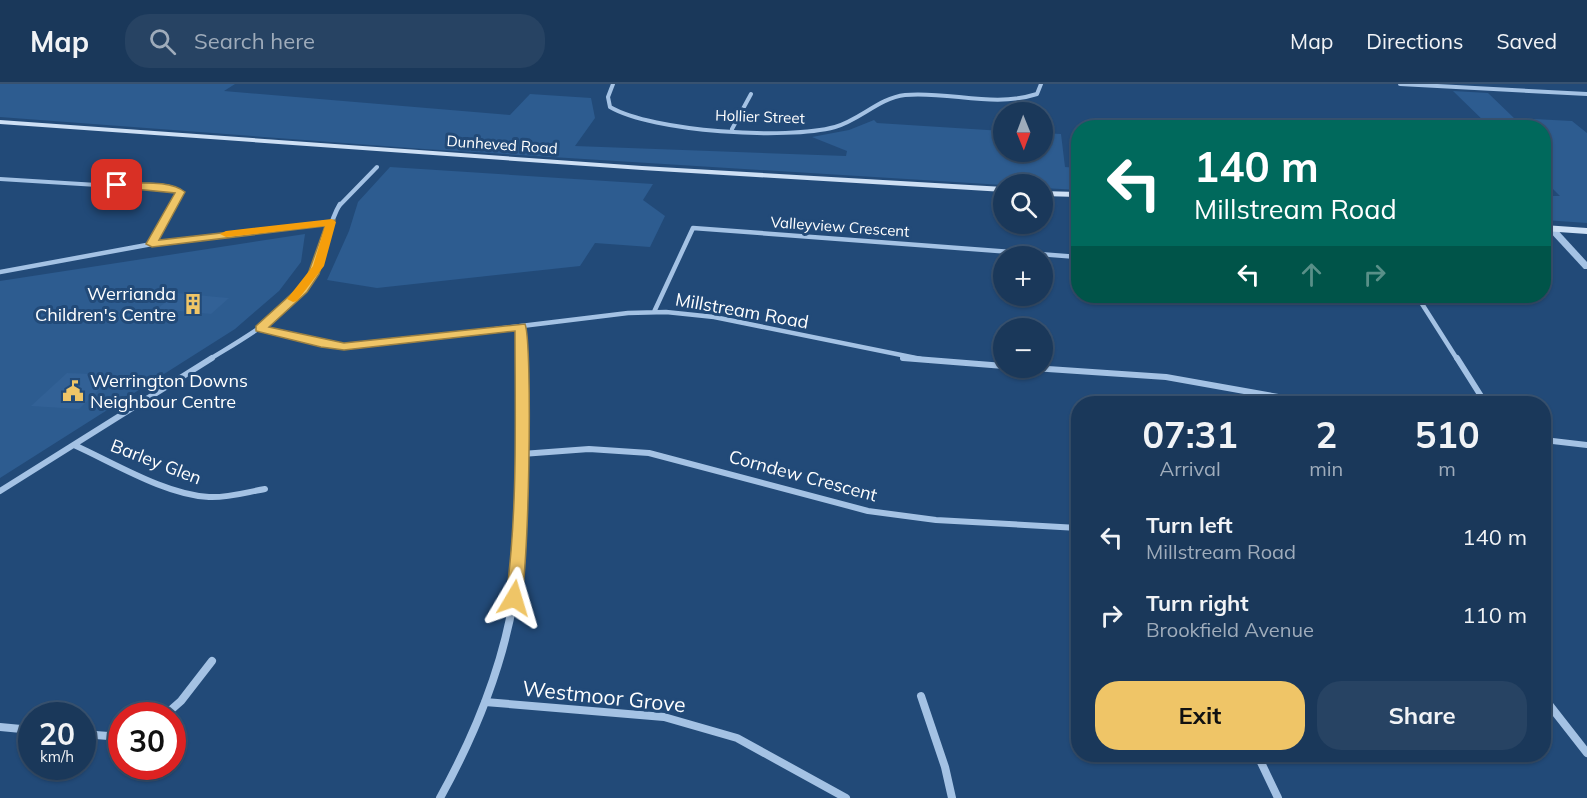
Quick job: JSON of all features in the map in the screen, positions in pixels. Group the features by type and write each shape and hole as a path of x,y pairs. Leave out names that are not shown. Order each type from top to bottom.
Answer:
{"main road":[{"name":"Dunheved Road","path":"0,122 607,166 993,189"},
{"path":"1053,194 1071,195"},
{"path":"1551,228 1587,231"}],"street":[{"name":"Hollier Street","path":"613,84 608,97 609,107 620,115 639,121 783,133 820,130 853,121 898,96 1014,100 1036,94 1041,84"},
{"path":"1400,84 1587,94"},
{"path":"732,129 751,94"},
{"path":"0,491 260,328 303,289 314,274 332,222 347,195 377,166"},
{"path":"0,179 178,190 179,195 152,244"},
{"path":"0,272 152,244 332,222"},
{"name":"Valleyview Crescent","path":"654,312 693,228 1071,256"},
{"path":"1551,232 1587,267"},
{"path":"1422,303 1481,396"},
{"name":"Millstream Road","path":"260,328 321,344 344,346 654,312 714,317 904,358 993,365"},
{"path":"440,798 467,745 498,668 512,610 518,562 522,454 521,326"},
{"path":"1053,369 1166,377 1273,396"},
{"path":"1551,442 1587,445"},
{"name":"Barley Glen","path":"74,445 192,494 223,496 265,489"},
{"name":"Corndew Crescent","path":"522,454 589,449 634,451 664,456 868,511 903,517 1071,528"},
{"path":"180,702 212,661"},
{"path":"921,696 945,767 952,798"},
{"name":"Westmoor Grove","path":"484,702 664,717 737,738 846,798"},
{"path":"1551,707 1587,753"},
{"path":"0,727 18,729"},
{"path":"1261,762 1278,798"}],"shaded area":[{"path":"0,84 235,84 224,91 510,115 530,94 591,98 595,118 575,146 846,156 847,151 812,137 849,130 874,120 877,123 993,130 993,162 1053,162 1053,134 1061,134 1065,167 1071,167 1071,190 1053,189 1053,174 993,174 993,184 424,149 0,117"},
{"path":"1453,91 1488,93 1514,118 1572,121 1587,133 1587,223 1551,220 1551,196 1560,196 1551,187 1551,120 1483,120"},
{"path":"390,167 653,184 643,200 665,216 650,247 595,243 580,266 377,288 327,280 349,231 358,202"},
{"path":"305,234 301,262 279,291 235,329 0,478 0,281"}],"building":[{"name":"Werrianda Children's Centre","path":"177,293 229,298 211,314 157,309"},
{"name":"Werrington Downs Neighbour Centre","path":"67,373 114,375 79,409 31,406"}],"slow traffic":[{"path":"226,234 332,222 321,260 314,274 293,299"}],"place":[{"name":"Werrianda Children's Centre","path":"193,304"},
{"name":"Werrington Downs Neighbour Centre","path":"73,391"}],"route":[{"path":"117,185 174,189 180,192 152,244 332,222 321,260 314,274 303,289 260,328 321,344 344,346 372,345 521,326 522,454 518,562 514,598"}]}
